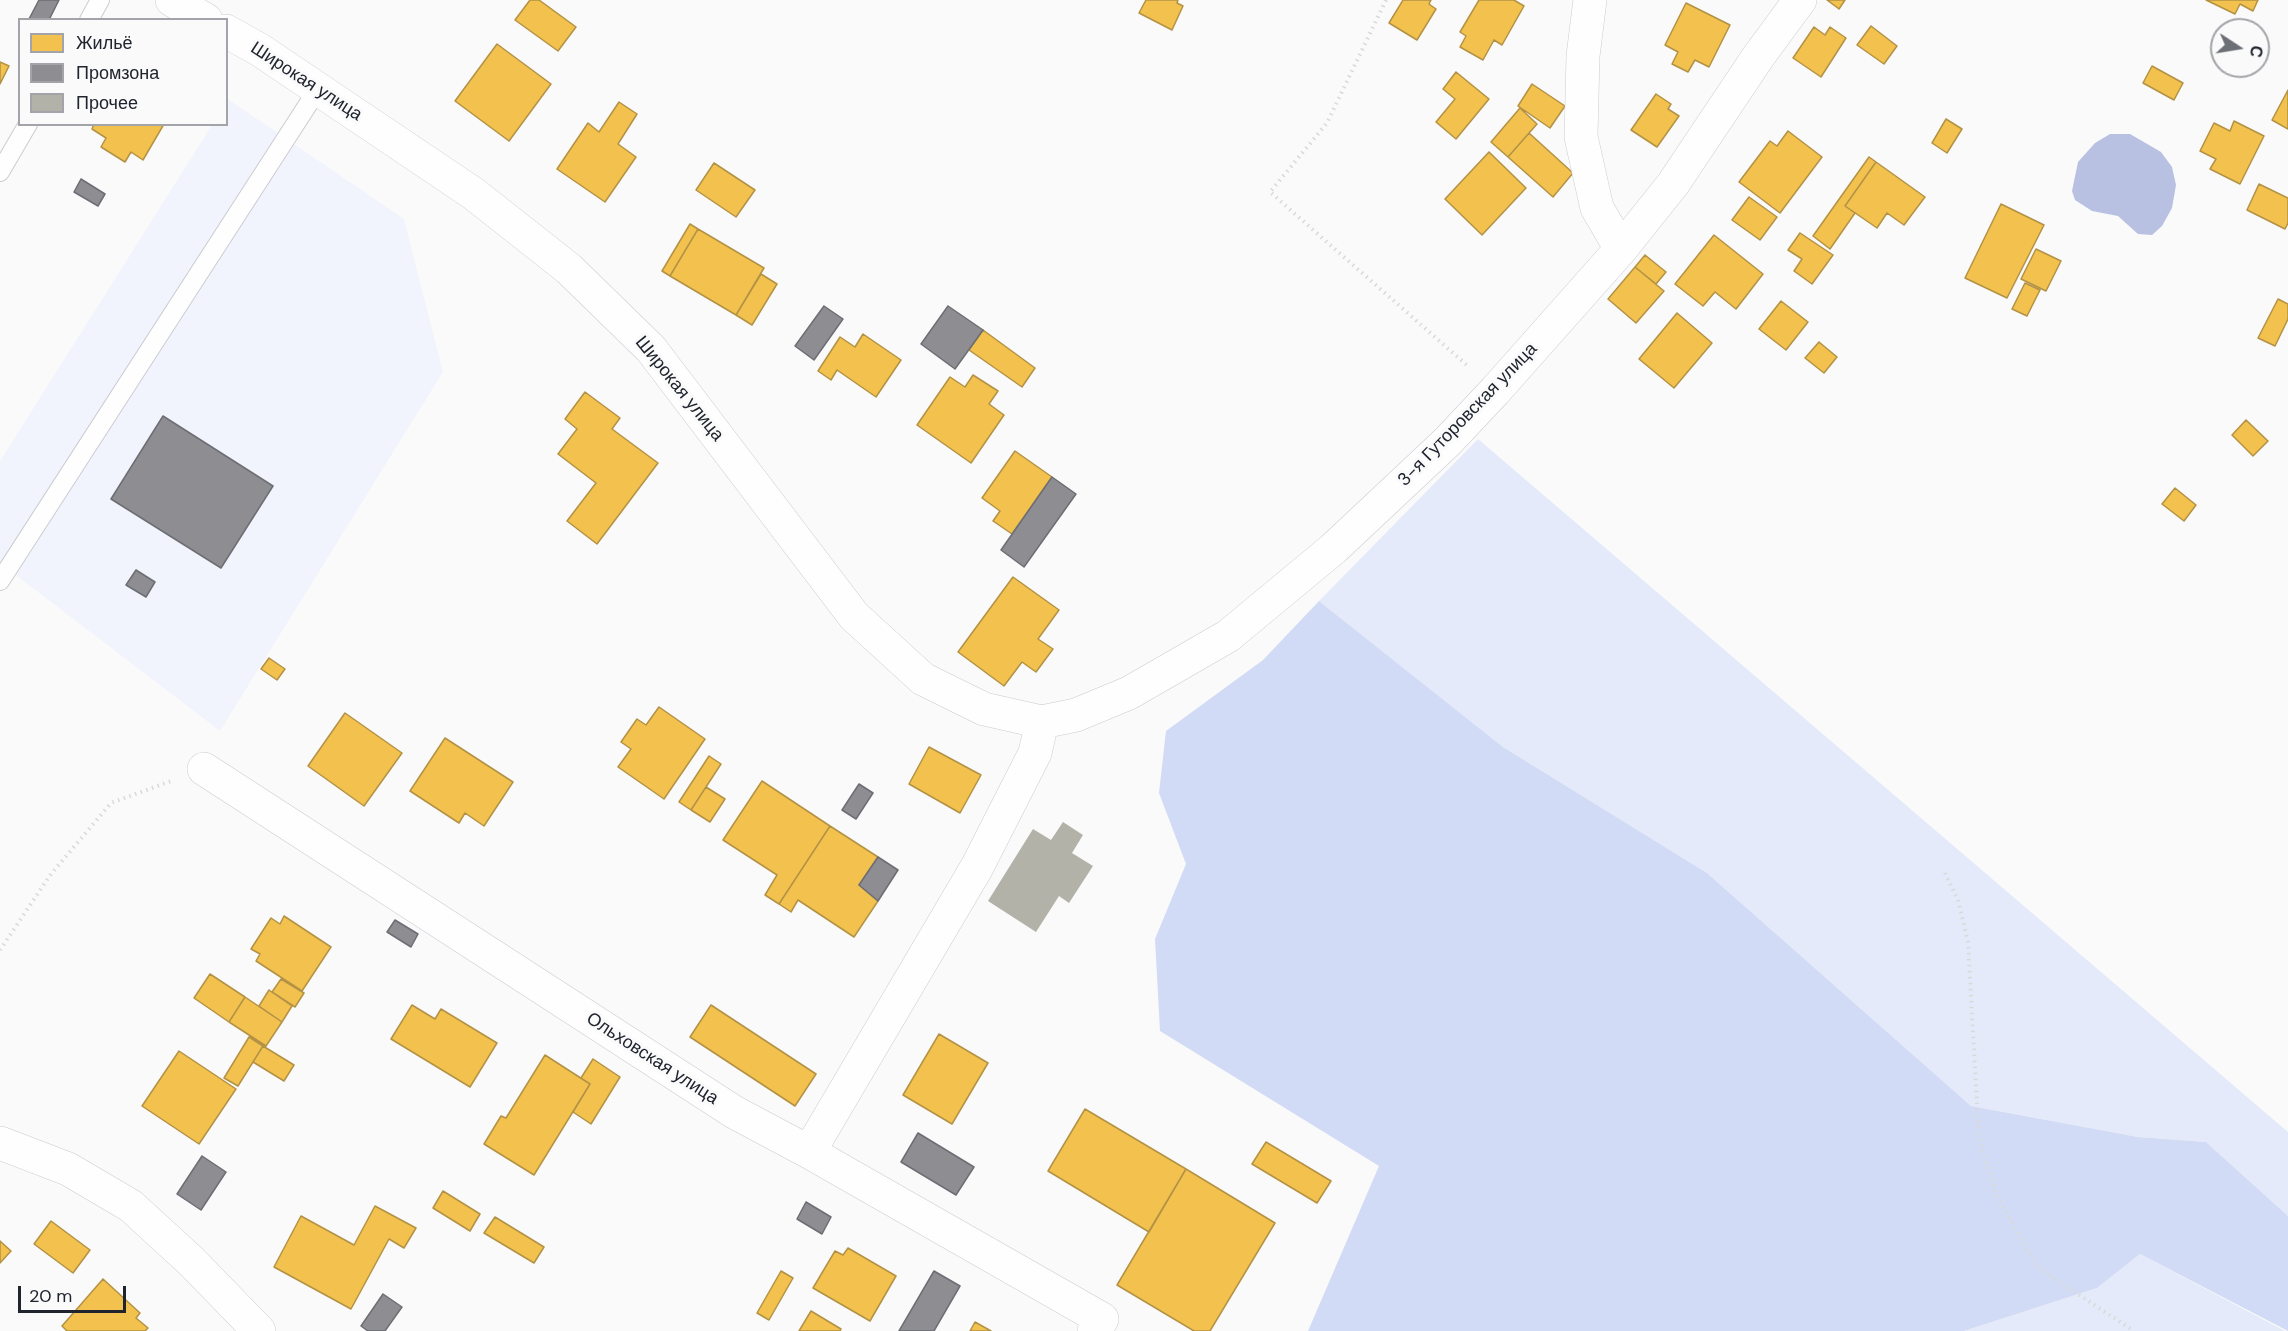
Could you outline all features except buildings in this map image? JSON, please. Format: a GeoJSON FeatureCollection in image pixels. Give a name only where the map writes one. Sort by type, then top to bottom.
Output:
{"type":"FeatureCollection","features":[{"type":"Feature","properties":{"kind":"street"},"geometry":{"type":"LineString","coordinates":[[172,0],[203,18]]}},
{"type":"Feature","properties":{"kind":"street"},"geometry":{"type":"LineString","coordinates":[[1590,0],[1582,56],[1581,137],[1597,208],[1621,249]]}},
{"type":"Feature","properties":{"kind":"street","name":"3-я Гуторовская улица"},"geometry":{"type":"LineString","coordinates":[[1042,722],[1076,715],[1129,693],[1228,636],[1333,549],[1446,442],[1495,391],[1621,249],[1673,184],[1758,57],[1800,0]]}},
{"type":"Feature","properties":{"kind":"street","name":"Широкая улица"},"geometry":{"type":"LineString","coordinates":[[228,32],[318,89],[474,194],[569,269],[643,341],[854,616],[923,679],[984,709],[1042,722]]}},
{"type":"Feature","properties":{"kind":"street"},"geometry":{"type":"LineString","coordinates":[[810,1152],[977,867],[1035,753],[1042,722]]}},
{"type":"Feature","properties":{"kind":"street","name":"Ольховская улица"},"geometry":{"type":"LineString","coordinates":[[204,769],[734,1112],[810,1152],[1102,1318],[1095,1331]]}},
{"type":"Feature","properties":{"kind":"street"},"geometry":{"type":"LineString","coordinates":[[0,1143],[68,1169],[131,1206],[192,1262],[259,1331]]}},
{"type":"Feature","properties":{"kind":"lane"},"geometry":{"type":"LineString","coordinates":[[90,18],[100,0]]}},
{"type":"Feature","properties":{"kind":"lane"},"geometry":{"type":"LineString","coordinates":[[0,581],[318,89]]}},
{"type":"Feature","properties":{"kind":"lane"},"geometry":{"type":"LineString","coordinates":[[0,172],[27,126]]}},
{"type":"Feature","properties":{"kind":"path"},"geometry":{"type":"LineString","coordinates":[[1386,0],[1327,123],[1270,192],[1495,391]]}},
{"type":"Feature","properties":{"kind":"path"},"geometry":{"type":"LineString","coordinates":[[0,950],[51,874],[111,803],[204,769]]}},
{"type":"Feature","properties":{"kind":"path"},"geometry":{"type":"LineString","coordinates":[[1945,873],[1958,900],[1968,942],[1979,1140],[1997,1196],[2038,1268],[2134,1331]]}},
{"type":"Feature","properties":{"kind":"shaded area"},"geometry":{"type":"Polygon","coordinates":[[[228,99],[404,219],[443,372],[220,731],[0,563],[0,461],[211,126],[228,126],[228,99]]]}},
{"type":"Feature","properties":{"kind":"shaded area"},"geometry":{"type":"Polygon","coordinates":[[[2110,134],[2130,134],[2161,152],[2172,167],[2176,185],[2172,208],[2162,226],[2152,235],[2138,234],[2118,216],[2092,211],[2075,200],[2072,191],[2078,162],[2095,143],[2110,134]]]}},
{"type":"Feature","properties":{"kind":"shaded area"},"geometry":{"type":"Polygon","coordinates":[[[1478,439],[2288,1132],[2288,1216],[2206,1142],[2138,1137],[1971,1106],[1707,873],[1503,747],[1319,601],[1478,439]]]}},
{"type":"Feature","properties":{"kind":"shaded area"},"geometry":{"type":"Polygon","coordinates":[[[1319,601],[1503,747],[1707,873],[1971,1106],[2138,1137],[2206,1142],[2288,1216],[2288,1331],[2140,1254],[2097,1288],[1964,1331],[1308,1331],[1379,1166],[1160,1031],[1155,939],[1186,864],[1159,793],[1166,731],[1263,660],[1319,601]]]}},
{"type":"Feature","properties":{"kind":"shaded area"},"geometry":{"type":"Polygon","coordinates":[[[2140,1254],[2285,1331],[1964,1331],[2097,1288],[2140,1254]]]}}]}
